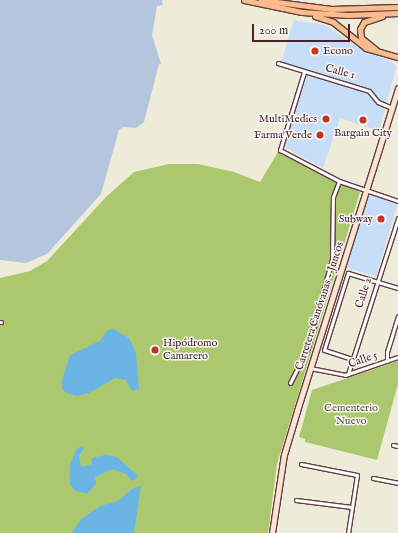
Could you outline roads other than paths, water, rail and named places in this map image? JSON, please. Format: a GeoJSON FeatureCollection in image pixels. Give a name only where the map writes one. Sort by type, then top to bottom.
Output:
{"type":"FeatureCollection","features":[{"type":"Feature","properties":{"kind":"main road"},"geometry":{"type":"LineString","coordinates":[[244,0],[302,12],[333,22],[362,46],[398,57]]}},
{"type":"Feature","properties":{"kind":"main road"},"geometry":{"type":"LineString","coordinates":[[261,0],[331,9],[398,7]]}},
{"type":"Feature","properties":{"kind":"main road"},"geometry":{"type":"LineString","coordinates":[[302,12],[388,14]]}},
{"type":"Feature","properties":{"kind":"main road"},"geometry":{"type":"LineString","coordinates":[[376,50],[362,38],[361,25],[367,20],[398,12]]}},
{"type":"Feature","properties":{"kind":"main road","name":"Carretera Canóvanas - Juncos"},"geometry":{"type":"LineString","coordinates":[[272,533],[284,455],[398,88]]}},
{"type":"Feature","properties":{"kind":"street","name":"Calle 1"},"geometry":{"type":"LineString","coordinates":[[278,63],[369,91],[378,102],[392,108]]}},
{"type":"Feature","properties":{"kind":"street"},"geometry":{"type":"LineString","coordinates":[[304,72],[280,150],[339,181],[398,201]]}},
{"type":"Feature","properties":{"kind":"street"},"geometry":{"type":"LineString","coordinates":[[290,383],[307,350],[331,262],[333,197],[339,181]]}},
{"type":"Feature","properties":{"kind":"street","name":"Calle 2"},"geometry":{"type":"LineString","coordinates":[[348,374],[398,218]]}},
{"type":"Feature","properties":{"kind":"street"},"geometry":{"type":"LineString","coordinates":[[352,359],[324,350],[348,273],[398,288]]}},
{"type":"Feature","properties":{"kind":"street"},"geometry":{"type":"LineString","coordinates":[[387,361],[387,352],[398,318]]}},
{"type":"Feature","properties":{"kind":"street","name":"Calle 5"},"geometry":{"type":"LineString","coordinates":[[310,368],[342,376],[398,357]]}},
{"type":"Feature","properties":{"kind":"street"},"geometry":{"type":"LineString","coordinates":[[393,445],[398,446]]}},
{"type":"Feature","properties":{"kind":"street"},"geometry":{"type":"LineString","coordinates":[[301,464],[357,475],[348,533]]}},
{"type":"Feature","properties":{"kind":"street"},"geometry":{"type":"LineString","coordinates":[[373,478],[398,483]]}},
{"type":"Feature","properties":{"kind":"street"},"geometry":{"type":"LineString","coordinates":[[296,500],[352,507]]}},
{"type":"Feature","properties":{"kind":"water"},"geometry":{"type":"Polygon","coordinates":[[[113,329],[129,338],[136,353],[139,389],[132,391],[126,380],[115,378],[89,393],[77,396],[66,393],[62,388],[62,380],[70,355],[100,341],[108,330],[113,329]]]}},
{"type":"Feature","properties":{"kind":"water"},"geometry":{"type":"Polygon","coordinates":[[[82,446],[84,448],[79,456],[81,467],[92,464],[91,459],[95,457],[106,455],[117,457],[137,475],[136,479],[132,481],[126,474],[112,469],[95,477],[96,483],[87,494],[74,490],[70,484],[70,465],[76,450],[82,446]]]}},
{"type":"Feature","properties":{"kind":"water"},"geometry":{"type":"Polygon","coordinates":[[[141,486],[134,533],[72,533],[81,519],[100,506],[118,501],[132,489],[141,486]]]}},
{"type":"Feature","properties":{"kind":"place","name":"Econo"},"geometry":{"type":"Point","coordinates":[315,51]}},
{"type":"Feature","properties":{"kind":"place","name":"MultiMedics"},"geometry":{"type":"Point","coordinates":[326,119]}},
{"type":"Feature","properties":{"kind":"place","name":"Bargain City"},"geometry":{"type":"Point","coordinates":[363,120]}},
{"type":"Feature","properties":{"kind":"place","name":"Farma Verde"},"geometry":{"type":"Point","coordinates":[320,135]}},
{"type":"Feature","properties":{"kind":"place","name":"Subway"},"geometry":{"type":"Point","coordinates":[381,219]}},
{"type":"Feature","properties":{"kind":"place","name":"Hipódromo Camarero"},"geometry":{"type":"Point","coordinates":[155,350]}},
{"type":"Feature","properties":{"kind":"park label","name":"Cementerio Nuevo"},"geometry":{"type":"Point","coordinates":[351,415]}}]}
